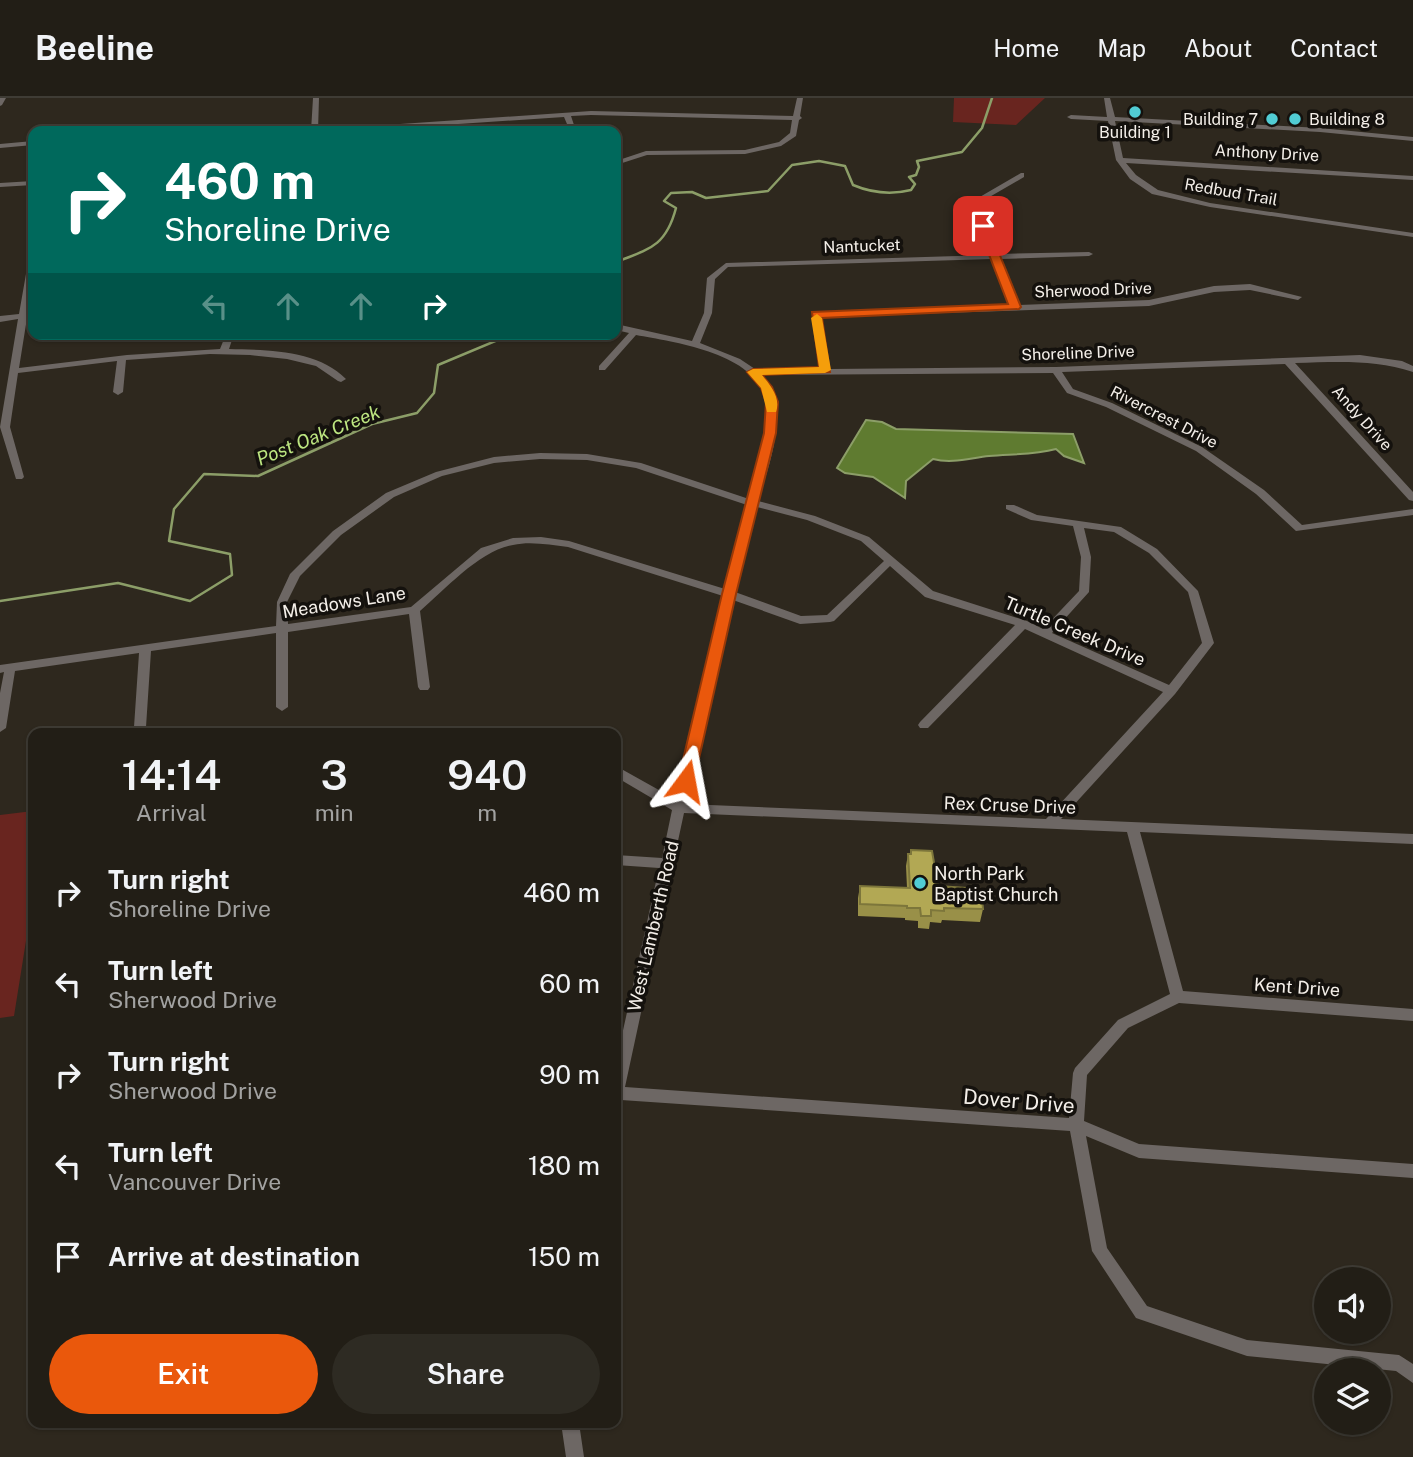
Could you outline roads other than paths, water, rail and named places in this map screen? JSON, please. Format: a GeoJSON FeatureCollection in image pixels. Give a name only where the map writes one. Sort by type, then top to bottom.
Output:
{"type":"FeatureCollection","features":[{"type":"Feature","properties":{"kind":"street"},"geometry":{"type":"LineString","coordinates":[[0,104],[3,98]]}},
{"type":"Feature","properties":{"kind":"street"},"geometry":{"type":"LineString","coordinates":[[315,126],[316,98]]}},
{"type":"Feature","properties":{"kind":"street"},"geometry":{"type":"LineString","coordinates":[[621,161],[646,153],[725,153],[781,144],[793,134],[800,98]]}},
{"type":"Feature","properties":{"kind":"street"},"geometry":{"type":"LineString","coordinates":[[1108,98],[1120,160]]}},
{"type":"Feature","properties":{"kind":"street"},"geometry":{"type":"LineString","coordinates":[[413,126],[566,114],[798,118]]}},
{"type":"Feature","properties":{"kind":"street"},"geometry":{"type":"LineString","coordinates":[[566,114],[571,126]]}},
{"type":"Feature","properties":{"kind":"street"},"geometry":{"type":"LineString","coordinates":[[1071,117],[1320,130],[1413,139]]}},
{"type":"Feature","properties":{"kind":"street"},"geometry":{"type":"LineString","coordinates":[[466,121],[468,126]]}},
{"type":"Feature","properties":{"kind":"street"},"geometry":{"type":"LineString","coordinates":[[0,146],[28,143]]}},
{"type":"Feature","properties":{"kind":"street","name":"Anthony Drive"},"geometry":{"type":"LineString","coordinates":[[1120,160],[1413,178]]}},
{"type":"Feature","properties":{"kind":"street","name":"Redbud Trail"},"geometry":{"type":"LineString","coordinates":[[1120,160],[1133,177],[1155,192],[1210,205],[1413,235]]}},
{"type":"Feature","properties":{"kind":"street"},"geometry":{"type":"LineString","coordinates":[[1015,307],[983,226],[982,198],[1021,175]]}},
{"type":"Feature","properties":{"kind":"street"},"geometry":{"type":"LineString","coordinates":[[0,186],[28,183]]}},
{"type":"Feature","properties":{"kind":"street","name":"Nantucket"},"geometry":{"type":"LineString","coordinates":[[695,345],[708,313],[711,278],[726,265],[1090,254]]}},
{"type":"Feature","properties":{"kind":"street","name":"Sherwood Drive"},"geometry":{"type":"LineString","coordinates":[[825,370],[816,315],[1149,303],[1214,289],[1251,287],[1298,297]]}},
{"type":"Feature","properties":{"kind":"street"},"geometry":{"type":"LineString","coordinates":[[0,319],[28,316],[14,371],[5,428],[19,477]]}},
{"type":"Feature","properties":{"kind":"street","name":"West Lamberth Road"},"geometry":{"type":"LineString","coordinates":[[621,328],[695,345],[733,359],[753,372],[766,387],[772,402],[770,433],[666,863],[621,1071]]}},
{"type":"Feature","properties":{"kind":"street"},"geometry":{"type":"LineString","coordinates":[[602,368],[634,332]]}},
{"type":"Feature","properties":{"kind":"street"},"geometry":{"type":"LineString","coordinates":[[223,353],[228,340]]}},
{"type":"Feature","properties":{"kind":"street"},"geometry":{"type":"LineString","coordinates":[[14,371],[223,353],[278,354],[322,364],[341,379]]}},
{"type":"Feature","properties":{"kind":"street","name":"Shoreline Drive"},"geometry":{"type":"LineString","coordinates":[[753,372],[1056,370],[1360,358],[1402,364],[1413,369]]}},
{"type":"Feature","properties":{"kind":"street"},"geometry":{"type":"LineString","coordinates":[[118,392],[122,360]]}},
{"type":"Feature","properties":{"kind":"street","name":"Andy Drive"},"geometry":{"type":"LineString","coordinates":[[1288,360],[1413,498]]}},
{"type":"Feature","properties":{"kind":"street","name":"Rivercrest Drive"},"geometry":{"type":"LineString","coordinates":[[1056,370],[1070,391],[1109,405],[1199,449],[1260,492],[1300,529],[1413,512]]}},
{"type":"Feature","properties":{"kind":"street","name":"Turtle Creek Drive"},"geometry":{"type":"LineString","coordinates":[[282,707],[282,602],[295,574],[337,533],[390,495],[439,474],[474,465],[540,456],[587,457],[638,465],[752,503],[811,518],[865,539],[929,594],[1023,624],[1171,691]]}},
{"type":"Feature","properties":{"kind":"street"},"geometry":{"type":"LineString","coordinates":[[1010,507],[1035,518],[1078,526],[1116,529],[1153,551],[1192,591],[1208,642],[1171,691],[1049,824]]}},
{"type":"Feature","properties":{"kind":"street"},"geometry":{"type":"LineString","coordinates":[[1044,634],[1084,592],[1086,557],[1078,526]]}},
{"type":"Feature","properties":{"kind":"street","name":"Meadows Lane"},"geometry":{"type":"LineString","coordinates":[[5,669],[414,610],[485,550],[513,541],[541,540],[569,544],[729,594],[800,620],[830,618],[890,561]]}},
{"type":"Feature","properties":{"kind":"street"},"geometry":{"type":"LineString","coordinates":[[414,610],[424,687]]}},
{"type":"Feature","properties":{"kind":"street"},"geometry":{"type":"LineString","coordinates":[[924,725],[1023,624]]}},
{"type":"Feature","properties":{"kind":"street"},"geometry":{"type":"LineString","coordinates":[[140,727],[145,650]]}},
{"type":"Feature","properties":{"kind":"street"},"geometry":{"type":"LineString","coordinates":[[0,728],[5,669]]}},
{"type":"Feature","properties":{"kind":"street","name":"Rex Cruse Drive"},"geometry":{"type":"LineString","coordinates":[[621,774],[680,808],[1413,839]]}},
{"type":"Feature","properties":{"kind":"street"},"geometry":{"type":"LineString","coordinates":[[1132,827],[1178,997],[1123,1024],[1080,1073],[1076,1125],[1100,1251],[1142,1312],[1247,1348],[1406,1363],[1413,1375]]}},
{"type":"Feature","properties":{"kind":"street"},"geometry":{"type":"LineString","coordinates":[[621,860],[666,863]]}},
{"type":"Feature","properties":{"kind":"street","name":"Kent Drive"},"geometry":{"type":"LineString","coordinates":[[1178,997],[1413,1015]]}},
{"type":"Feature","properties":{"kind":"street","name":"Dover Drive"},"geometry":{"type":"LineString","coordinates":[[621,1094],[1076,1125],[1139,1151],[1413,1171]]}},
{"type":"Feature","properties":{"kind":"street"},"geometry":{"type":"LineString","coordinates":[[571,1428],[575,1457]]}},
{"type":"Feature","properties":{"kind":"waterway","name":"Post Oak Creek"},"geometry":{"type":"LineString","coordinates":[[621,260],[647,249],[662,238],[676,208],[664,201],[671,193],[692,192],[706,198],[768,191],[792,165],[819,161],[845,166],[853,185],[860,188],[889,193],[911,190],[915,184],[909,177],[916,175],[919,167],[917,161],[962,152],[982,128],[992,98]]}},
{"type":"Feature","properties":{"kind":"waterway","name":"Post Oak Creek"},"geometry":{"type":"LineString","coordinates":[[0,601],[118,583],[190,601],[232,575],[230,554],[169,541],[174,509],[204,474],[258,476],[372,424],[417,413],[434,393],[438,365],[498,340]]}},
{"type":"Feature","properties":{"kind":"place","name":"Building 1"},"geometry":{"type":"Point","coordinates":[1135,112]}},
{"type":"Feature","properties":{"kind":"place","name":"Building 7"},"geometry":{"type":"Point","coordinates":[1272,119]}},
{"type":"Feature","properties":{"kind":"place","name":"Building 8"},"geometry":{"type":"Point","coordinates":[1295,119]}},
{"type":"Feature","properties":{"kind":"place","name":"North Park Baptist Church"},"geometry":{"type":"Point","coordinates":[920,883]}}]}
